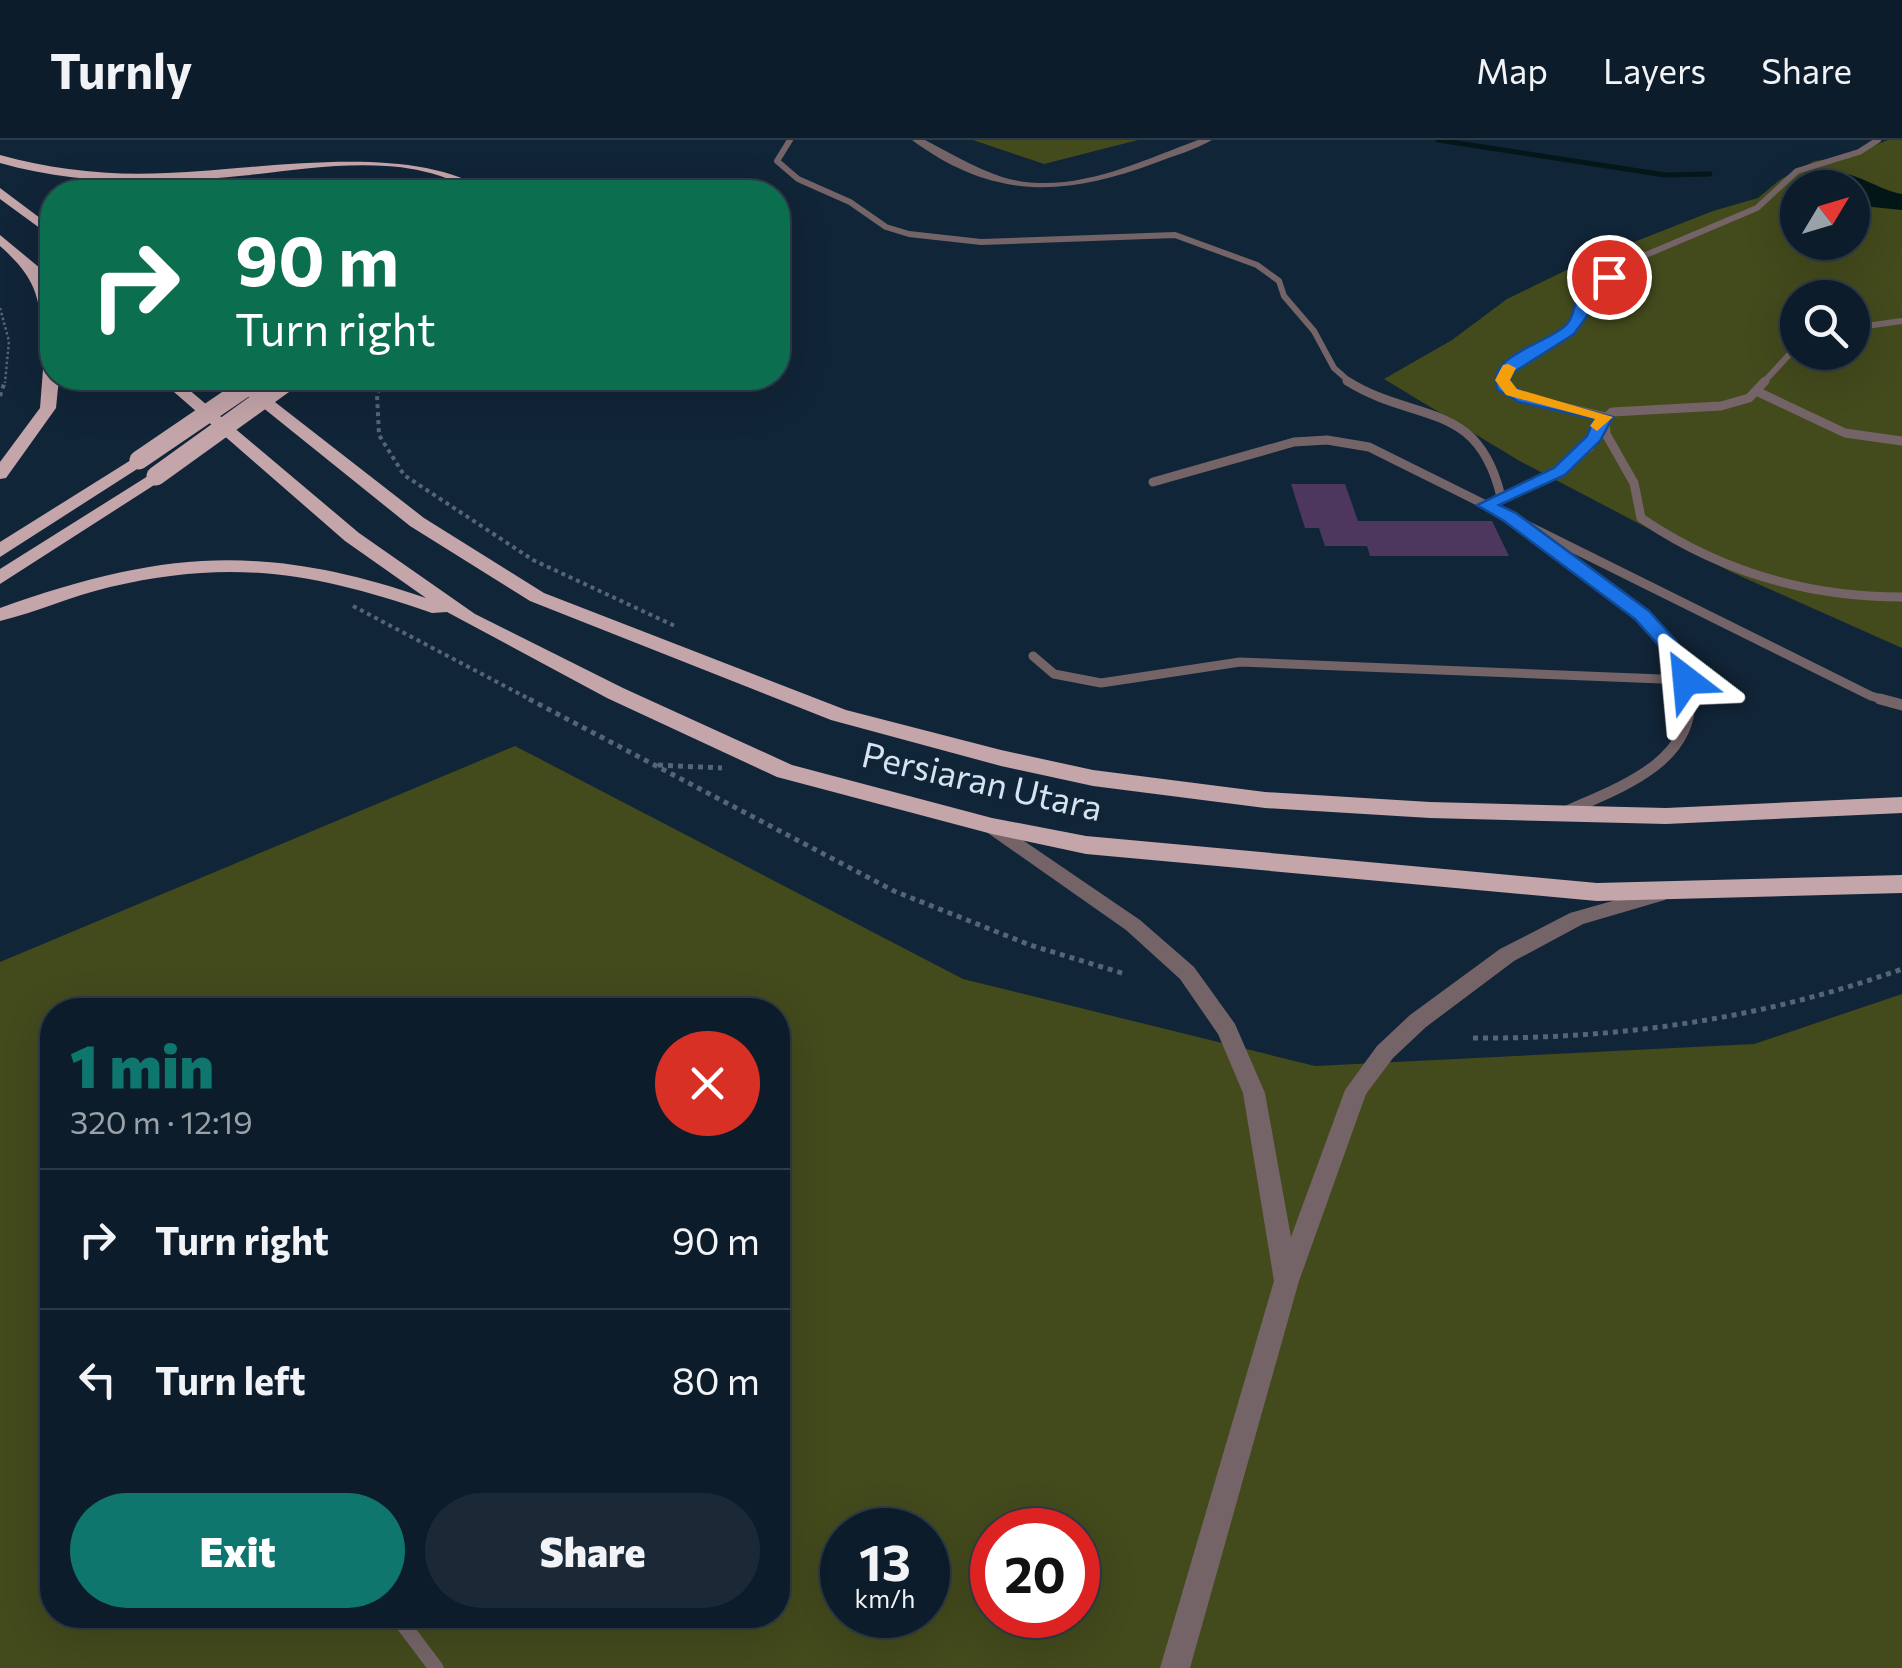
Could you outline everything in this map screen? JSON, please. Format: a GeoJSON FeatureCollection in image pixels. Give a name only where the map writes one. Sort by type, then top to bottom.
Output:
{"type":"FeatureCollection","features":[{"type":"Feature","properties":{"kind":"main road"},"geometry":{"type":"LineString","coordinates":[[0,159],[59,172],[120,177],[217,175],[351,162],[419,166],[460,180]]}},
{"type":"Feature","properties":{"kind":"main road"},"geometry":{"type":"LineString","coordinates":[[268,180],[336,172],[398,174],[419,180]]}},
{"type":"Feature","properties":{"kind":"main road"},"geometry":{"type":"LineString","coordinates":[[0,192],[40,224]]}},
{"type":"Feature","properties":{"kind":"main road"},"geometry":{"type":"LineString","coordinates":[[0,239],[40,274]]}},
{"type":"Feature","properties":{"kind":"main road"},"geometry":{"type":"LineString","coordinates":[[33,268],[40,287]]}},
{"type":"Feature","properties":{"kind":"main road"},"geometry":{"type":"LineString","coordinates":[[0,474],[48,408],[49,390]]}},
{"type":"Feature","properties":{"kind":"main road","name":"Persiaran Utara"},"geometry":{"type":"LineString","coordinates":[[180,390],[352,537],[468,618],[600,686],[785,771],[992,826],[1106,847],[1598,892],[1663,894],[1902,884]]}},
{"type":"Feature","properties":{"kind":"main road"},"geometry":{"type":"LineString","coordinates":[[0,551],[241,390]]}},
{"type":"Feature","properties":{"kind":"main road","name":"Persiaran Utara"},"geometry":{"type":"LineString","coordinates":[[249,390],[417,522],[538,597],[840,715],[1093,778],[1266,800],[1556,816],[1718,814],[1902,805]]}},
{"type":"Feature","properties":{"kind":"main road"},"geometry":{"type":"LineString","coordinates":[[0,578],[156,476],[275,390]]}},
{"type":"Feature","properties":{"kind":"main road"},"geometry":{"type":"LineString","coordinates":[[0,615],[106,580],[164,568],[230,565],[285,567],[345,579],[468,618]]}},
{"type":"Feature","properties":{"kind":"street"},"geometry":{"type":"LineString","coordinates":[[917,140],[1002,180],[1053,186],[1099,178],[1207,140]]}},
{"type":"Feature","properties":{"kind":"street"},"geometry":{"type":"LineString","coordinates":[[992,826],[1133,925],[1188,973],[1227,1030],[1254,1093],[1287,1281]]}},
{"type":"Feature","properties":{"kind":"street"},"geometry":{"type":"LineString","coordinates":[[1175,1668],[1287,1281],[1356,1090],[1385,1052],[1418,1021],[1507,955],[1577,918],[1663,894]]}},
{"type":"Feature","properties":{"kind":"lane"},"geometry":{"type":"LineString","coordinates":[[790,140],[777,161],[782,168],[895,230],[980,242],[1175,235],[1257,264],[1279,281],[1281,292],[1314,331],[1340,376],[1389,401],[1445,422],[1474,440],[1491,460],[1501,497]]}},
{"type":"Feature","properties":{"kind":"lane"},"geometry":{"type":"LineString","coordinates":[[1780,365],[1749,398],[1721,406],[1629,410],[1605,417],[1524,398],[1504,387],[1504,372],[1569,331],[1580,316],[1585,296],[1622,265],[1757,208],[1774,199],[1796,172],[1851,155],[1878,140]]}},
{"type":"Feature","properties":{"kind":"lane"},"geometry":{"type":"LineString","coordinates":[[1870,325],[1902,321]]}},
{"type":"Feature","properties":{"kind":"lane"},"geometry":{"type":"LineString","coordinates":[[1756,391],[1854,438],[1880,443],[1902,441]]}},
{"type":"Feature","properties":{"kind":"lane"},"geometry":{"type":"LineString","coordinates":[[1485,505],[1560,471],[1590,446],[1605,417]]}},
{"type":"Feature","properties":{"kind":"lane"},"geometry":{"type":"LineString","coordinates":[[1605,417],[1606,434],[1634,484],[1635,504],[1641,518],[1655,529],[1708,557],[1796,585],[1846,595],[1902,597]]}},
{"type":"Feature","properties":{"kind":"lane"},"geometry":{"type":"LineString","coordinates":[[1153,482],[1256,449],[1298,440],[1335,439],[1369,447],[1871,696],[1902,706]]}},
{"type":"Feature","properties":{"kind":"lane"},"geometry":{"type":"LineString","coordinates":[[1510,517],[1642,615],[1670,646],[1690,698],[1687,723],[1675,745],[1656,766],[1556,816]]}},
{"type":"Feature","properties":{"kind":"lane"},"geometry":{"type":"LineString","coordinates":[[1033,656],[1054,674],[1079,681],[1122,682],[1240,662],[1686,680]]}},
{"type":"Feature","properties":{"kind":"lane"},"geometry":{"type":"LineString","coordinates":[[406,1628],[436,1668]]}},
{"type":"Feature","properties":{"kind":"path"},"geometry":{"type":"LineString","coordinates":[[0,308],[12,341],[0,396]]}},
{"type":"Feature","properties":{"kind":"path"},"geometry":{"type":"LineString","coordinates":[[378,390],[380,435],[404,475],[460,516],[533,560],[685,630]]}},
{"type":"Feature","properties":{"kind":"path"},"geometry":{"type":"LineString","coordinates":[[344,602],[894,891],[1030,945],[1125,974]]}},
{"type":"Feature","properties":{"kind":"path"},"geometry":{"type":"LineString","coordinates":[[1473,1038],[1561,1037],[1706,1023],[1854,986],[1902,969]]}},
{"type":"Feature","properties":{"kind":"green space"},"geometry":{"type":"Polygon","coordinates":[[[973,140],[1138,140],[1044,164],[973,140]]]}},
{"type":"Feature","properties":{"kind":"green space"},"geometry":{"type":"Polygon","coordinates":[[[1888,140],[1902,140],[1902,648],[1729,571],[1518,460],[1384,379],[1452,340],[1507,299],[1583,262],[1713,211],[1758,198],[1780,180],[1780,260],[1870,260],[1870,170],[1798,170],[1814,161],[1845,157],[1888,140]]]}},
{"type":"Feature","properties":{"kind":"green space"},"geometry":{"type":"Polygon","coordinates":[[[515,746],[963,979],[1315,1066],[1754,1044],[1902,994],[1902,1668],[0,1668],[0,962],[515,746]]]}},
{"type":"Feature","properties":{"kind":"shaded area"},"geometry":{"type":"Polygon","coordinates":[[[1870,182],[1902,194],[1902,210],[1870,207],[1870,182]]]}},
{"type":"Feature","properties":{"kind":"building"},"geometry":{"type":"Polygon","coordinates":[[[1291,484],[1345,484],[1358,521],[1492,521],[1509,556],[1370,556],[1367,546],[1325,546],[1319,528],[1305,528],[1291,484]]]}},
{"type":"Feature","properties":{"kind":"waterway"},"geometry":{"type":"LineString","coordinates":[[1438,140],[1665,175],[1710,174]]}},
{"type":"Feature","properties":{"kind":"slow traffic"},"geometry":{"type":"LineString","coordinates":[[1508,368],[1502,380],[1511,392],[1605,417],[1597,426]]}},
{"type":"Feature","properties":{"kind":"route"},"geometry":{"type":"LineString","coordinates":[[1609,277],[1585,296],[1580,316],[1569,331],[1526,354],[1504,372],[1502,380],[1504,387],[1524,398],[1605,417],[1595,438],[1560,471],[1485,505],[1510,517],[1642,615],[1670,646],[1686,680]]}}]}
